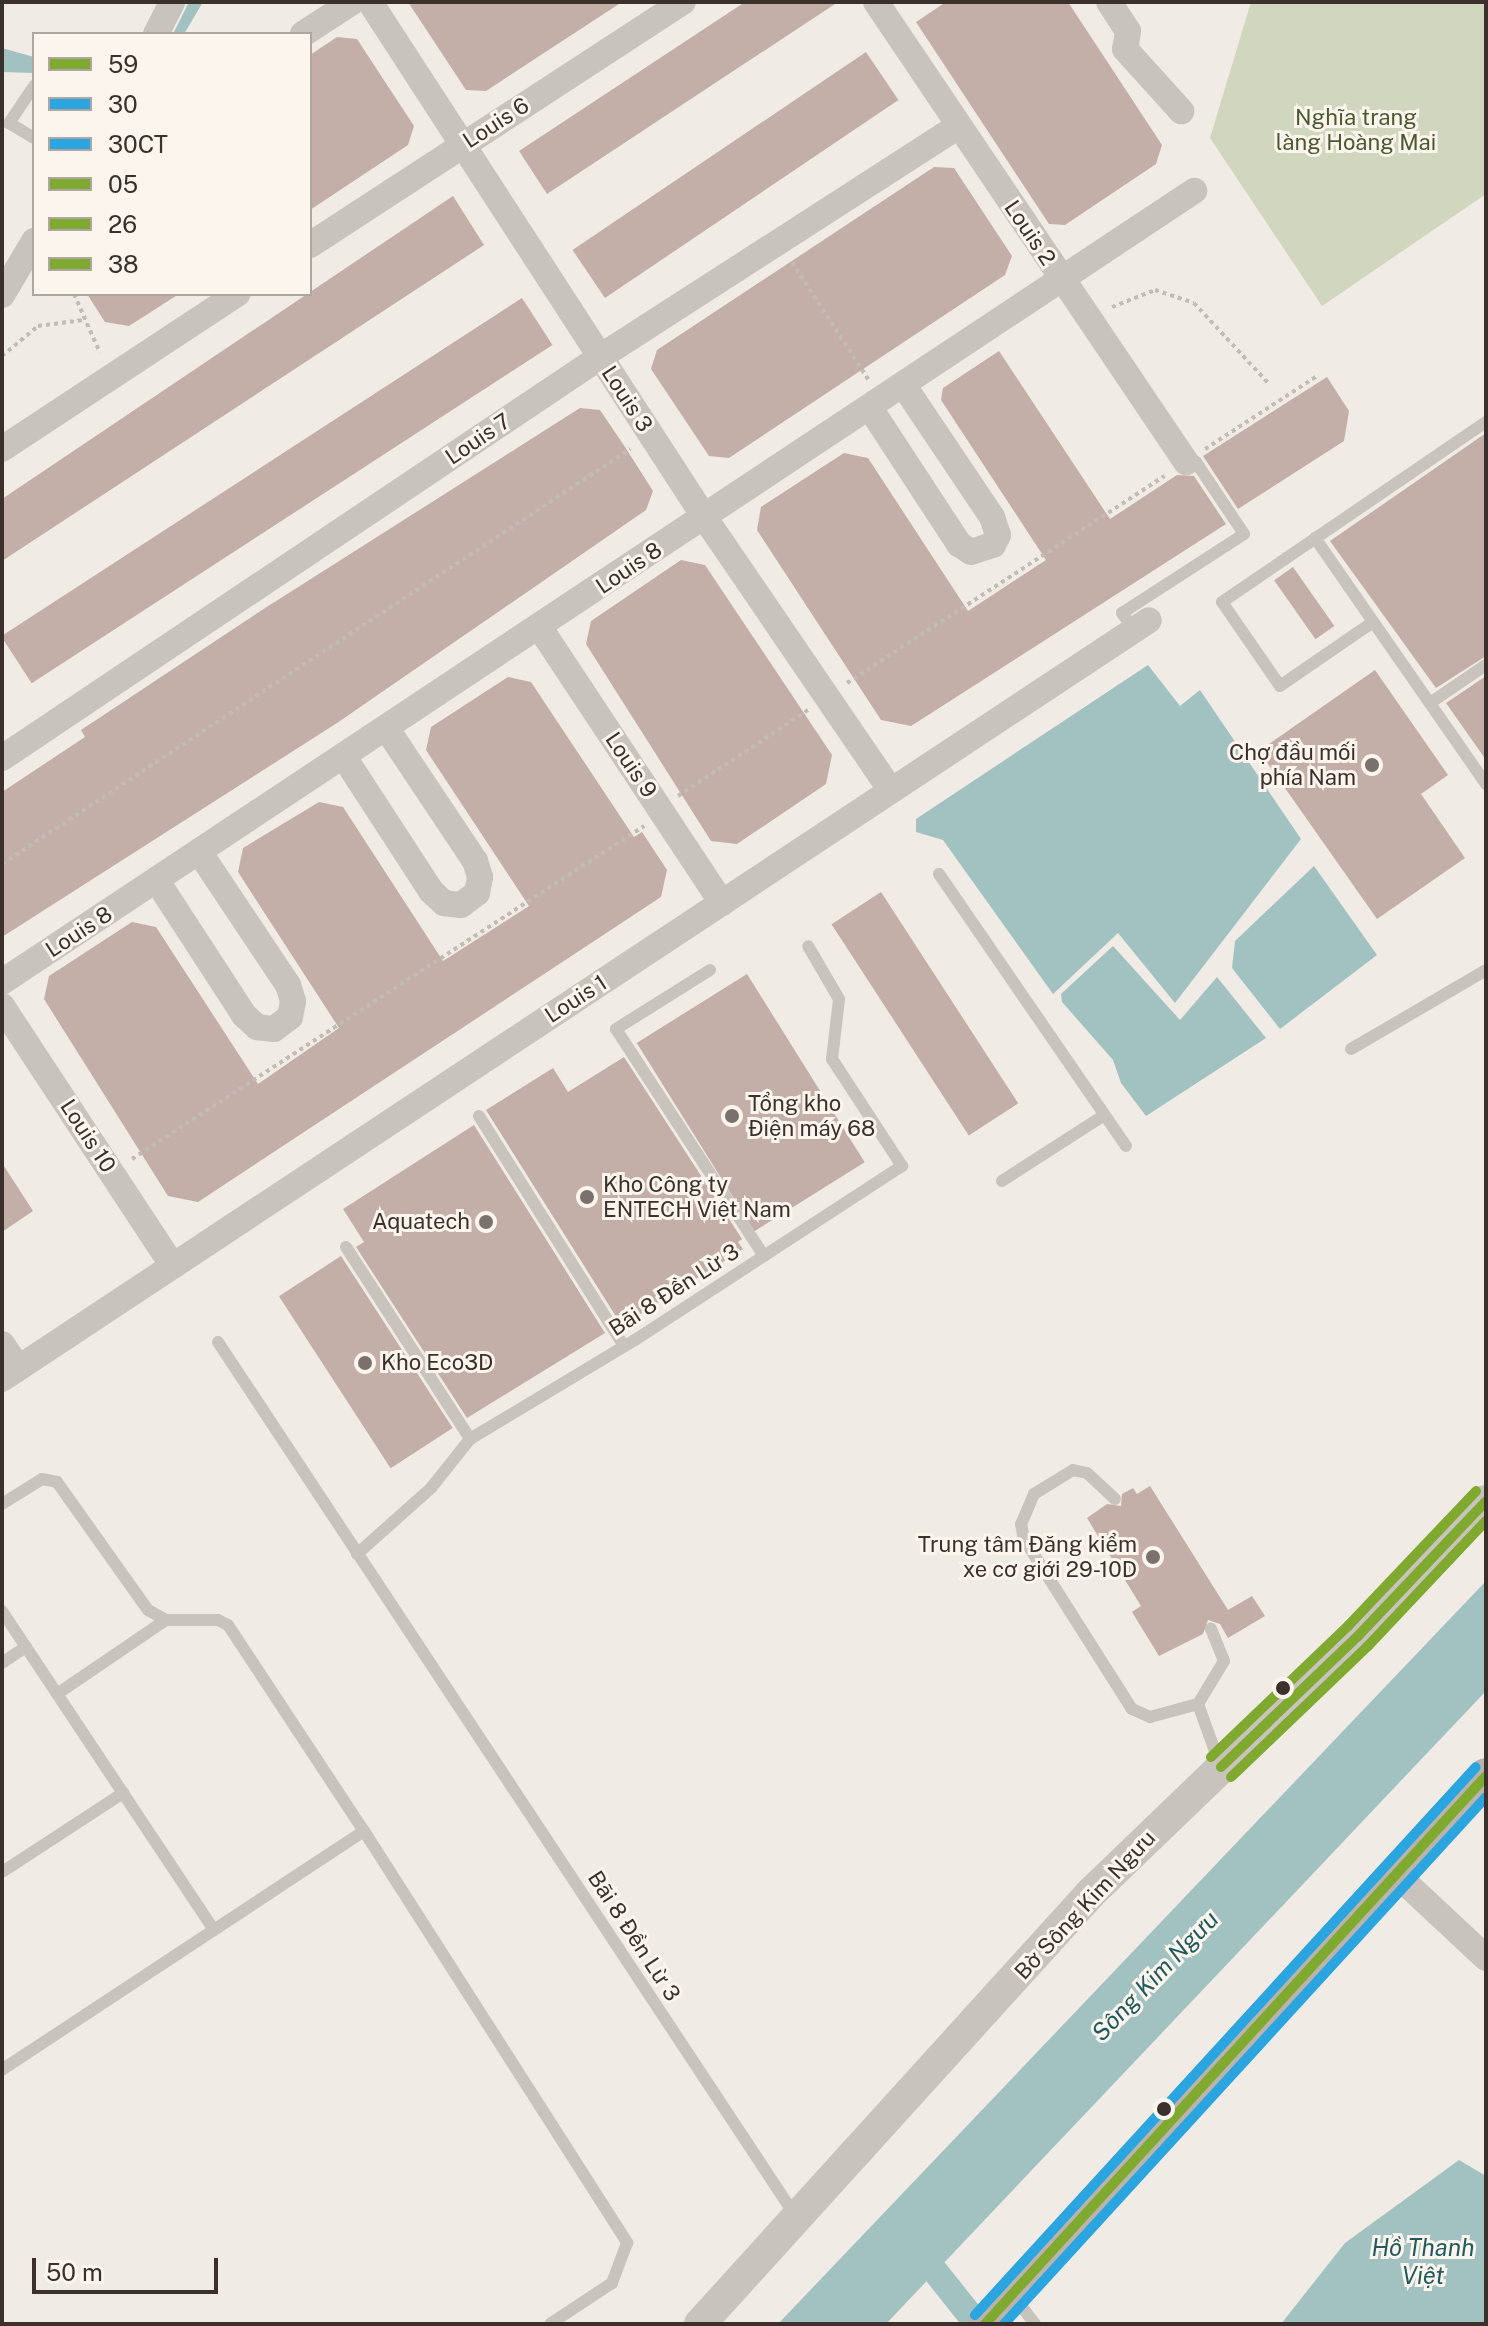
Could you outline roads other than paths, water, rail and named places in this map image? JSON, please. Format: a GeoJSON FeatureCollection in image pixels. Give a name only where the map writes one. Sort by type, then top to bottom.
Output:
{"type":"FeatureCollection","features":[{"type":"Feature","properties":{"kind":"main road"},"geometry":{"type":"LineString","coordinates":[[1000,2308],[1486,1776]]}},
{"type":"Feature","properties":{"kind":"street"},"geometry":{"type":"LineString","coordinates":[[157,32],[172,2]]}},
{"type":"Feature","properties":{"kind":"street"},"geometry":{"type":"LineString","coordinates":[[306,32],[352,2]]}},
{"type":"Feature","properties":{"kind":"street","name":"Louis 3"},"geometry":{"type":"LineString","coordinates":[[370,2],[705,518],[891,791]]}},
{"type":"Feature","properties":{"kind":"street","name":"Louis 6"},"geometry":{"type":"LineString","coordinates":[[312,244],[683,2]]}},
{"type":"Feature","properties":{"kind":"street","name":"Louis 2"},"geometry":{"type":"LineString","coordinates":[[876,2],[1186,462]]}},
{"type":"Feature","properties":{"kind":"street"},"geometry":{"type":"LineString","coordinates":[[1109,2],[1128,31],[1125,49],[1181,111]]}},
{"type":"Feature","properties":{"kind":"street","name":"Louis 7"},"geometry":{"type":"LineString","coordinates":[[2,758],[600,357],[958,126]]}},
{"type":"Feature","properties":{"kind":"street","name":"Louis 8"},"geometry":{"type":"LineString","coordinates":[[2,982],[540,628],[1194,191]]}},
{"type":"Feature","properties":{"kind":"street"},"geometry":{"type":"LineString","coordinates":[[5,281],[32,244]]}},
{"type":"Feature","properties":{"kind":"street"},"geometry":{"type":"LineString","coordinates":[[2,449],[234,296]]}},
{"type":"Feature","properties":{"kind":"street"},"geometry":{"type":"LineString","coordinates":[[870,408],[959,544],[971,552],[993,545],[998,535],[992,517],[904,386]]}},
{"type":"Feature","properties":{"kind":"street","name":"Louis 1"},"geometry":{"type":"LineString","coordinates":[[10,1374],[1142,625]]}},
{"type":"Feature","properties":{"kind":"street","name":"Louis 9"},"geometry":{"type":"LineString","coordinates":[[540,628],[722,903]]}},
{"type":"Feature","properties":{"kind":"street"},"geometry":{"type":"LineString","coordinates":[[344,757],[431,891],[444,903],[461,905],[477,893],[480,877],[475,861],[387,729]]}},
{"type":"Feature","properties":{"kind":"street"},"geometry":{"type":"LineString","coordinates":[[157,881],[244,1015],[257,1027],[274,1029],[290,1017],[293,1001],[288,985],[200,853]]}},
{"type":"Feature","properties":{"kind":"street","name":"Louis 10"},"geometry":{"type":"LineString","coordinates":[[2,1006],[173,1266]]}},
{"type":"Feature","properties":{"kind":"street"},"geometry":{"type":"LineString","coordinates":[[2,1344],[10,1374]]}},
{"type":"Feature","properties":{"kind":"street","name":"Bờ Sông Kim Ngưu"},"geometry":{"type":"LineString","coordinates":[[700,2324],[1091,1893],[1358,1636],[1486,1501]]}},
{"type":"Feature","properties":{"kind":"street"},"geometry":{"type":"LineString","coordinates":[[1396,1874],[1486,1958]]}},
{"type":"Feature","properties":{"kind":"lane"},"geometry":{"type":"LineString","coordinates":[[32,89],[6,128],[32,137]]}},
{"type":"Feature","properties":{"kind":"lane"},"geometry":{"type":"LineString","coordinates":[[1373,622],[1280,686],[1222,602],[1486,422]]}},
{"type":"Feature","properties":{"kind":"lane"},"geometry":{"type":"LineString","coordinates":[[1142,625],[1122,613],[1244,534],[1196,462],[1186,462]]}},
{"type":"Feature","properties":{"kind":"lane"},"geometry":{"type":"LineString","coordinates":[[1315,538],[1486,784]]}},
{"type":"Feature","properties":{"kind":"lane"},"geometry":{"type":"LineString","coordinates":[[1430,703],[1486,665]]}},
{"type":"Feature","properties":{"kind":"lane"},"geometry":{"type":"LineString","coordinates":[[939,874],[1126,1146]]}},
{"type":"Feature","properties":{"kind":"lane","name":"Bãi 8 Đền Lừ 3"},"geometry":{"type":"LineString","coordinates":[[357,1554],[431,1488],[470,1439],[624,1346],[902,1166],[832,1059],[839,999],[808,946]]}},
{"type":"Feature","properties":{"kind":"lane"},"geometry":{"type":"LineString","coordinates":[[710,970],[616,1029],[764,1256]]}},
{"type":"Feature","properties":{"kind":"lane"},"geometry":{"type":"LineString","coordinates":[[1351,1049],[1486,970]]}},
{"type":"Feature","properties":{"kind":"lane"},"geometry":{"type":"LineString","coordinates":[[479,1116],[624,1346]]}},
{"type":"Feature","properties":{"kind":"lane"},"geometry":{"type":"LineString","coordinates":[[1002,1181],[1103,1116]]}},
{"type":"Feature","properties":{"kind":"lane"},"geometry":{"type":"LineString","coordinates":[[346,1247],[470,1439]]}},
{"type":"Feature","properties":{"kind":"lane","name":"Bãi 8 Đền Lừ 3"},"geometry":{"type":"LineString","coordinates":[[218,1342],[798,2219]]}},
{"type":"Feature","properties":{"kind":"lane"},"geometry":{"type":"LineString","coordinates":[[1115,1499],[1087,1473],[1073,1470],[1034,1494],[1021,1524],[1024,1539],[1132,1709],[1150,1717],[1198,1704],[1224,1661],[1211,1629]]}},
{"type":"Feature","properties":{"kind":"lane"},"geometry":{"type":"LineString","coordinates":[[2,1504],[42,1479],[57,1482],[148,1610],[166,1620],[218,1620],[228,1625],[364,1831],[627,2243],[612,2283],[550,2324]]}},
{"type":"Feature","properties":{"kind":"lane"},"geometry":{"type":"LineString","coordinates":[[2,1611],[214,1930]]}},
{"type":"Feature","properties":{"kind":"lane"},"geometry":{"type":"LineString","coordinates":[[57,1694],[166,1620]]}},
{"type":"Feature","properties":{"kind":"lane"},"geometry":{"type":"LineString","coordinates":[[2,1663],[26,1647]]}},
{"type":"Feature","properties":{"kind":"lane"},"geometry":{"type":"LineString","coordinates":[[1198,1704],[1221,1767]]}},
{"type":"Feature","properties":{"kind":"lane"},"geometry":{"type":"LineString","coordinates":[[2,1872],[123,1793]]}},
{"type":"Feature","properties":{"kind":"lane"},"geometry":{"type":"LineString","coordinates":[[2,2070],[364,1831]]}},
{"type":"Feature","properties":{"kind":"lane"},"geometry":{"type":"LineString","coordinates":[[1000,2308],[1035,2324]]}},
{"type":"Feature","properties":{"kind":"water"},"geometry":{"type":"Polygon","coordinates":[[[189,2],[203,2],[185,32],[174,32],[189,2]]]}},
{"type":"Feature","properties":{"kind":"water"},"geometry":{"type":"Polygon","coordinates":[[[2,48],[32,56],[32,73],[2,72],[2,48]]]}},
{"type":"Feature","properties":{"kind":"water"},"geometry":{"type":"Polygon","coordinates":[[[1148,665],[1180,706],[1200,690],[1301,839],[1175,1003],[1118,933],[1053,994],[943,840],[916,832],[916,819],[1148,665]]]}},
{"type":"Feature","properties":{"kind":"water"},"geometry":{"type":"Polygon","coordinates":[[[1314,866],[1377,955],[1280,1029],[1232,968],[1235,941],[1314,866]]]}},
{"type":"Feature","properties":{"kind":"water"},"geometry":{"type":"Polygon","coordinates":[[[1113,946],[1180,1020],[1217,977],[1266,1038],[1146,1116],[1121,1083],[1113,1060],[1062,1002],[1061,994],[1113,946]]]}},
{"type":"Feature","properties":{"kind":"water","name":"Sông Kim Ngưu"},"geometry":{"type":"Polygon","coordinates":[[[1486,1581],[1486,1691],[886,2324],[778,2324],[1486,1581]]]}},
{"type":"Feature","properties":{"kind":"water","name":"Hồ Thanh Việt"},"geometry":{"type":"Polygon","coordinates":[[[1459,2160],[1486,2176],[1486,2324],[1281,2324],[1345,2243],[1459,2160]]]}},
{"type":"Feature","properties":{"kind":"waterway"},"geometry":{"type":"LineString","coordinates":[[915,2246],[977,2324]]}},
{"type":"Feature","properties":{"kind":"place","name":"Chợ đầu mối phía Nam"},"geometry":{"type":"Point","coordinates":[1372,765]}},
{"type":"Feature","properties":{"kind":"place","name":"Tổng kho Điện máy 68"},"geometry":{"type":"Point","coordinates":[732,1116]}},
{"type":"Feature","properties":{"kind":"place","name":"Kho Công ty ENTECH Việt Nam"},"geometry":{"type":"Point","coordinates":[587,1197]}},
{"type":"Feature","properties":{"kind":"place","name":"Aquatech"},"geometry":{"type":"Point","coordinates":[486,1222]}},
{"type":"Feature","properties":{"kind":"place","name":"Kho Eco3D"},"geometry":{"type":"Point","coordinates":[365,1363]}},
{"type":"Feature","properties":{"kind":"place","name":"Trung tâm Đăng kiểm xe cơ giới 29-10D"},"geometry":{"type":"Point","coordinates":[1153,1557]}},
{"type":"Feature","properties":{"kind":"park label","name":"Nghĩa trang làng Hoàng Mai"},"geometry":{"type":"Point","coordinates":[1356,130]}}]}
